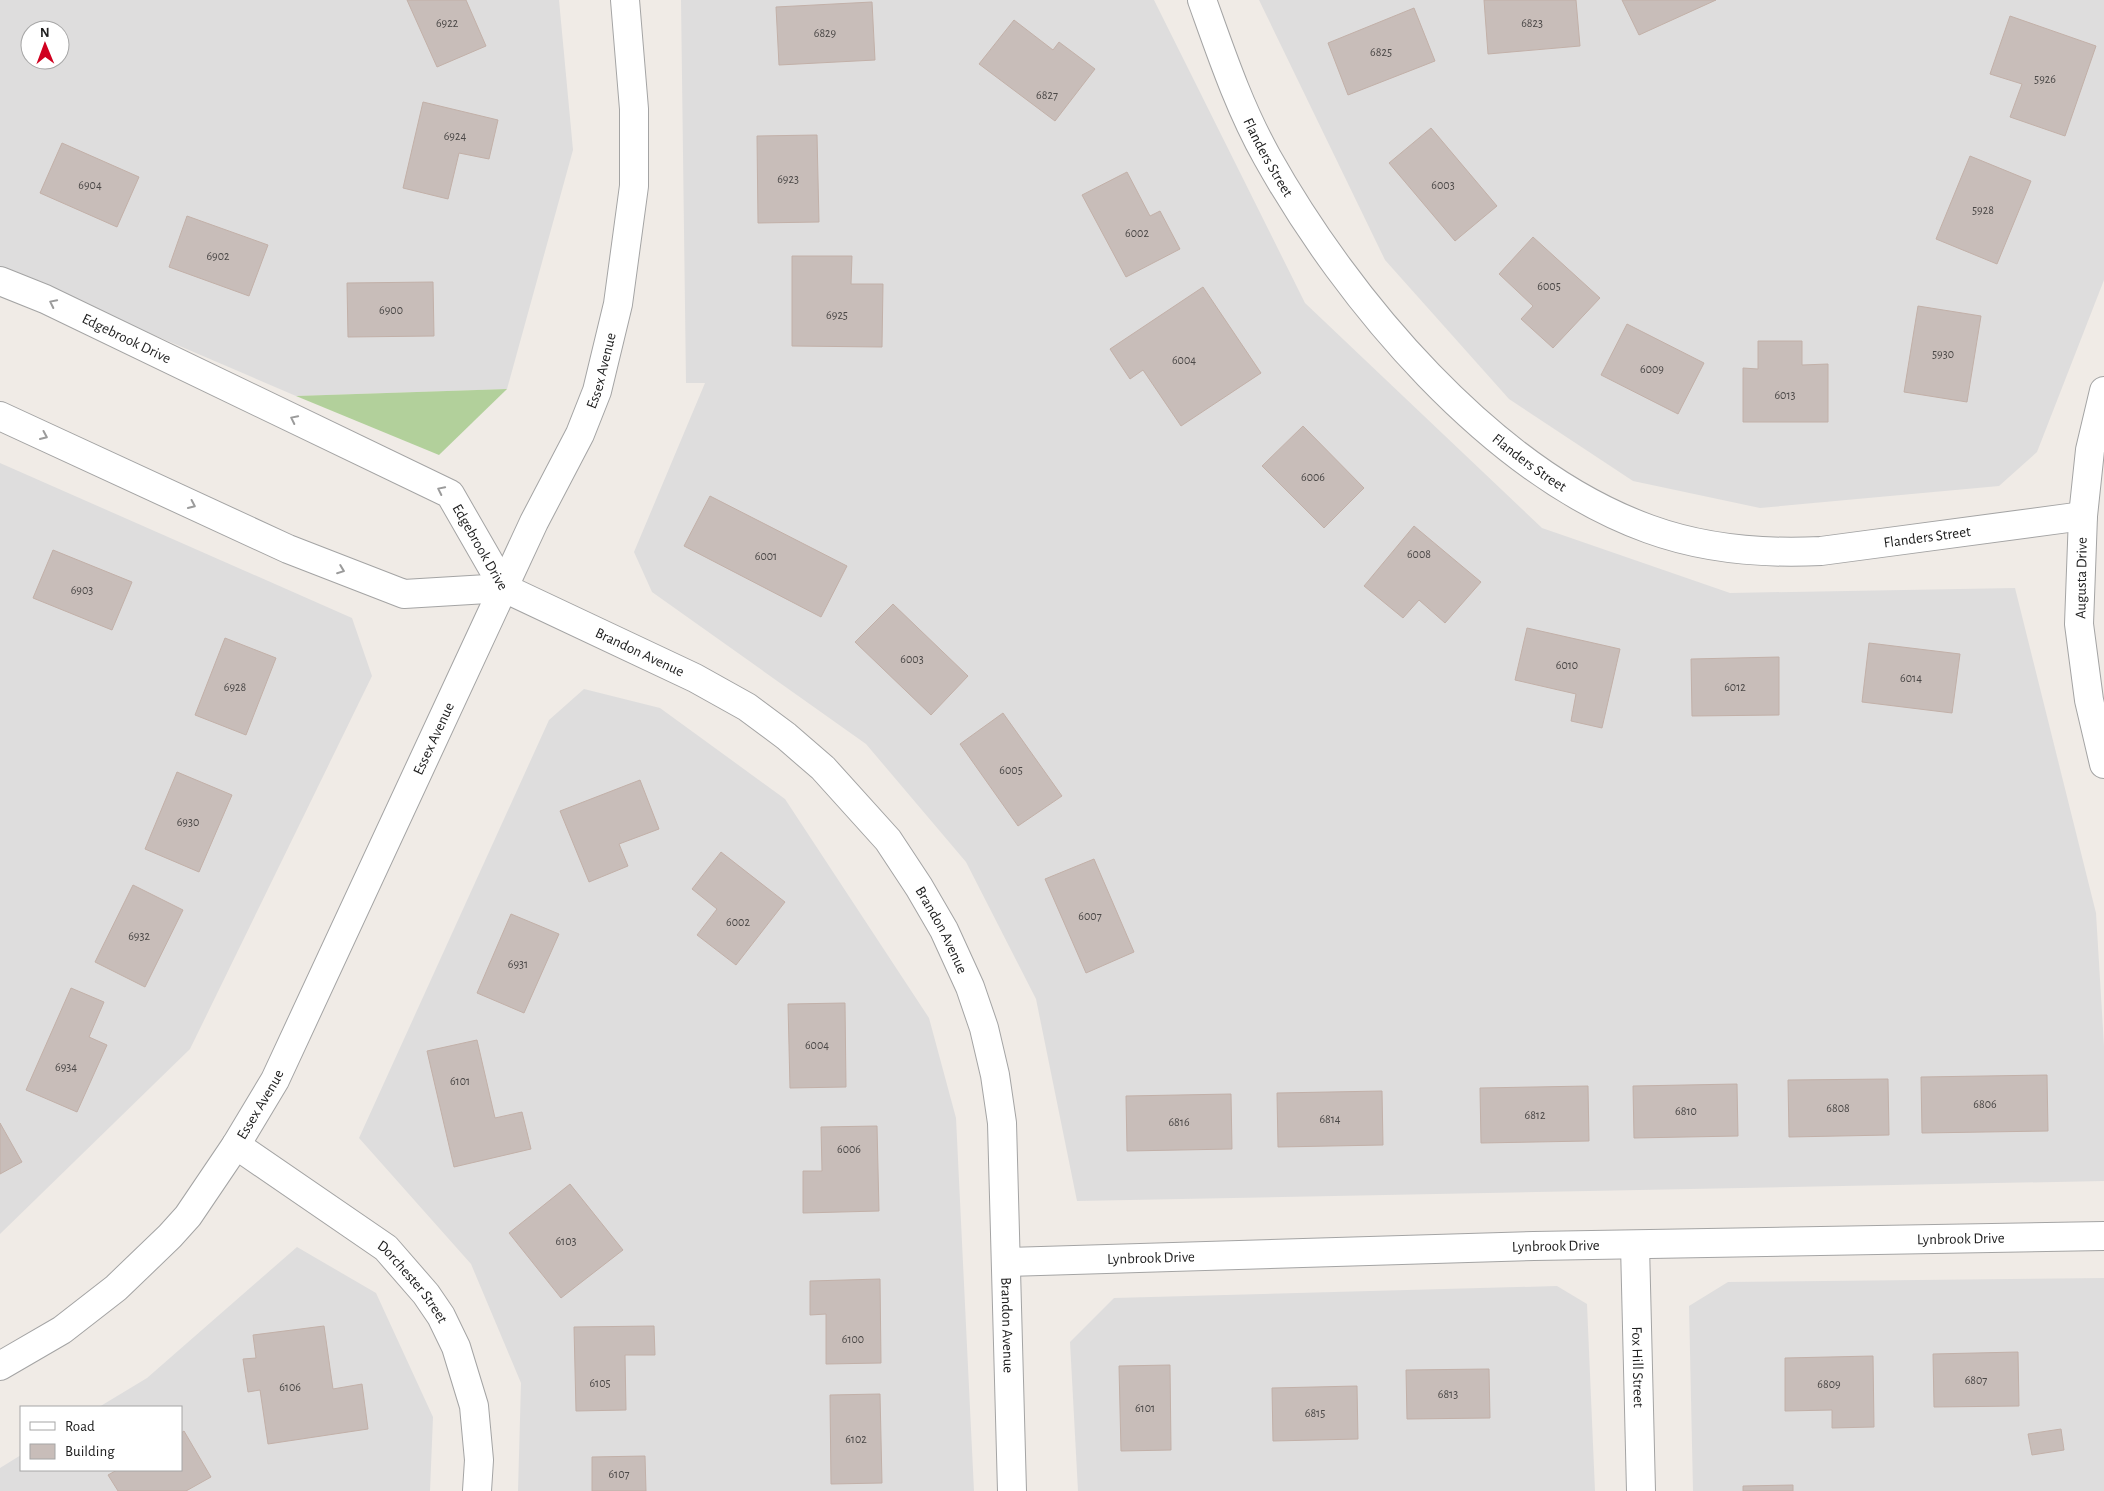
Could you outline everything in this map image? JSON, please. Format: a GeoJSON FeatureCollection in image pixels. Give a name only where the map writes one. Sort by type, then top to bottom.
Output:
{"type":"FeatureCollection","features":[{"type":"Feature","properties":{"kind":"street","name":"Essex Avenue"},"geometry":{"type":"LineString","coordinates":[[0,1366],[62,1330],[116,1288],[188,1216],[236,1145],[275,1080],[534,522],[580,434],[596,391],[618,304],[634,186],[634,109],[625,0]]}},
{"type":"Feature","properties":{"kind":"street","name":"Flanders Street"},"geometry":{"type":"LineString","coordinates":[[1202,0],[1228,73],[1266,155],[1304,220],[1361,299],[1420,367],[1490,434],[1551,480],[1599,508],[1649,530],[1696,543],[1744,551],[1786,553],[1821,551],[2082,516]]}},
{"type":"Feature","properties":{"kind":"street","name":"Edgebrook Drive"},"geometry":{"type":"LineString","coordinates":[[0,280],[54,304],[450,494],[504,588],[404,594],[288,549],[0,416]]}},
{"type":"Feature","properties":{"kind":"street","name":"Augusta Drive"},"geometry":{"type":"LineString","coordinates":[[2104,391],[2090,450],[2082,516],[2079,624],[2089,700],[2104,764]]}},
{"type":"Feature","properties":{"kind":"street","name":"Brandon Avenue"},"geometry":{"type":"LineString","coordinates":[[504,588],[695,678],[747,707],[786,736],[823,768],[888,840],[920,887],[944,930],[970,987],[984,1028],[995,1075],[1002,1123],[1012,1491]]}},
{"type":"Feature","properties":{"kind":"street","name":"Dorchester Street"},"geometry":{"type":"LineString","coordinates":[[236,1145],[386,1248],[426,1294],[441,1316],[456,1347],[474,1406],[479,1460],[477,1491]]}},
{"type":"Feature","properties":{"kind":"street","name":"Lynbrook Drive"},"geometry":{"type":"LineString","coordinates":[[1007,1262],[1534,1246],[2104,1236]]}},
{"type":"Feature","properties":{"kind":"street","name":"Fox Hill Street"},"geometry":{"type":"LineString","coordinates":[[1635,1244],[1641,1491]]}},
{"type":"Feature","properties":{"kind":"shaded area"},"geometry":{"type":"Polygon","coordinates":[[[0,0],[559,0],[573,150],[507,389],[296,396],[0,269],[0,0]]]}},
{"type":"Feature","properties":{"kind":"shaded area"},"geometry":{"type":"Polygon","coordinates":[[[681,0],[1154,0],[1305,303],[1542,528],[1730,593],[2015,588],[2096,913],[2104,1046],[2104,1181],[1077,1201],[1036,999],[966,862],[866,744],[652,592],[634,552],[705,383],[686,383],[681,0]]]}},
{"type":"Feature","properties":{"kind":"shaded area"},"geometry":{"type":"Polygon","coordinates":[[[1259,0],[2104,0],[2104,280],[2037,452],[1999,486],[1760,508],[1633,481],[1509,399],[1385,260],[1259,0]]]}},
{"type":"Feature","properties":{"kind":"shaded area"},"geometry":{"type":"Polygon","coordinates":[[[0,463],[352,618],[372,676],[190,1049],[0,1234],[0,463]]]}},
{"type":"Feature","properties":{"kind":"shaded area"},"geometry":{"type":"Polygon","coordinates":[[[584,689],[660,708],[785,799],[929,1018],[956,1118],[974,1491],[518,1491],[521,1383],[471,1264],[359,1138],[549,720],[584,689]]]}},
{"type":"Feature","properties":{"kind":"shaded area"},"geometry":{"type":"Polygon","coordinates":[[[297,1247],[376,1293],[433,1417],[430,1491],[0,1491],[0,1468],[20,1456],[20,1471],[182,1471],[182,1406],[101,1406],[147,1378],[297,1247]]]}},
{"type":"Feature","properties":{"kind":"shaded area"},"geometry":{"type":"Polygon","coordinates":[[[2104,1278],[2104,1491],[1693,1491],[1689,1306],[1728,1282],[2104,1278]]]}},
{"type":"Feature","properties":{"kind":"shaded area"},"geometry":{"type":"Polygon","coordinates":[[[1557,1286],[1587,1304],[1595,1491],[1078,1491],[1070,1342],[1114,1298],[1557,1286]]]}},
{"type":"Feature","properties":{"kind":"green space"},"geometry":{"type":"Polygon","coordinates":[[[507,389],[439,455],[296,396],[507,389]]]}},
{"type":"Feature","properties":{"kind":"building"},"geometry":{"type":"Polygon","coordinates":[[[407,0],[466,0],[486,46],[437,67],[407,0]]]}},
{"type":"Feature","properties":{"kind":"building"},"geometry":{"type":"Polygon","coordinates":[[[1484,0],[1576,0],[1580,46],[1488,54],[1484,0]]]}},
{"type":"Feature","properties":{"kind":"building"},"geometry":{"type":"Polygon","coordinates":[[[1622,0],[1716,0],[1639,35],[1622,0]]]}},
{"type":"Feature","properties":{"kind":"building"},"geometry":{"type":"Polygon","coordinates":[[[872,2],[875,60],[779,65],[776,7],[872,2]]]}},
{"type":"Feature","properties":{"kind":"building"},"geometry":{"type":"Polygon","coordinates":[[[1414,8],[1435,61],[1348,95],[1328,43],[1414,8]]]}},
{"type":"Feature","properties":{"kind":"building"},"geometry":{"type":"Polygon","coordinates":[[[2010,16],[2096,46],[2065,136],[2010,117],[2022,84],[1990,74],[2010,16]]]}},
{"type":"Feature","properties":{"kind":"building"},"geometry":{"type":"Polygon","coordinates":[[[1014,20],[1053,50],[1059,42],[1095,69],[1055,121],[979,64],[1014,20]]]}},
{"type":"Feature","properties":{"kind":"building"},"geometry":{"type":"Polygon","coordinates":[[[423,102],[498,120],[489,159],[459,153],[448,199],[403,188],[423,102]]]}},
{"type":"Feature","properties":{"kind":"building"},"geometry":{"type":"Polygon","coordinates":[[[1431,128],[1497,206],[1455,241],[1389,163],[1431,128]]]}},
{"type":"Feature","properties":{"kind":"building"},"geometry":{"type":"Polygon","coordinates":[[[817,135],[819,222],[758,223],[757,136],[817,135]]]}},
{"type":"Feature","properties":{"kind":"building"},"geometry":{"type":"Polygon","coordinates":[[[62,143],[139,177],[117,227],[40,193],[62,143]]]}},
{"type":"Feature","properties":{"kind":"building"},"geometry":{"type":"Polygon","coordinates":[[[1970,156],[2031,181],[1997,264],[1936,239],[1970,156]]]}},
{"type":"Feature","properties":{"kind":"building"},"geometry":{"type":"Polygon","coordinates":[[[1127,172],[1150,216],[1160,211],[1180,249],[1126,277],[1082,195],[1127,172]]]}},
{"type":"Feature","properties":{"kind":"building"},"geometry":{"type":"Polygon","coordinates":[[[187,216],[268,245],[249,296],[169,267],[187,216]]]}},
{"type":"Feature","properties":{"kind":"building"},"geometry":{"type":"Polygon","coordinates":[[[1533,237],[1600,298],[1553,348],[1521,319],[1533,306],[1499,274],[1533,237]]]}},
{"type":"Feature","properties":{"kind":"building"},"geometry":{"type":"Polygon","coordinates":[[[792,256],[852,256],[851,284],[883,284],[882,347],[792,346],[792,256]]]}},
{"type":"Feature","properties":{"kind":"building"},"geometry":{"type":"Polygon","coordinates":[[[433,282],[434,336],[348,337],[347,283],[433,282]]]}},
{"type":"Feature","properties":{"kind":"building"},"geometry":{"type":"Polygon","coordinates":[[[1203,287],[1261,373],[1181,426],[1143,370],[1130,379],[1110,349],[1203,287]]]}},
{"type":"Feature","properties":{"kind":"building"},"geometry":{"type":"Polygon","coordinates":[[[1918,306],[1981,316],[1967,402],[1904,392],[1918,306]]]}},
{"type":"Feature","properties":{"kind":"building"},"geometry":{"type":"Polygon","coordinates":[[[1627,324],[1704,363],[1678,414],[1601,375],[1627,324]]]}},
{"type":"Feature","properties":{"kind":"building"},"geometry":{"type":"Polygon","coordinates":[[[1758,341],[1802,341],[1802,365],[1828,364],[1828,422],[1743,422],[1743,368],[1758,369],[1758,341]]]}},
{"type":"Feature","properties":{"kind":"building"},"geometry":{"type":"Polygon","coordinates":[[[1303,426],[1364,488],[1324,528],[1262,466],[1303,426]]]}},
{"type":"Feature","properties":{"kind":"building"},"geometry":{"type":"Polygon","coordinates":[[[710,496],[847,566],[821,617],[684,546],[710,496]]]}},
{"type":"Feature","properties":{"kind":"building"},"geometry":{"type":"Polygon","coordinates":[[[1414,526],[1481,582],[1445,623],[1419,600],[1403,618],[1364,586],[1414,526]]]}},
{"type":"Feature","properties":{"kind":"building"},"geometry":{"type":"Polygon","coordinates":[[[53,550],[132,582],[112,630],[33,598],[53,550]]]}},
{"type":"Feature","properties":{"kind":"building"},"geometry":{"type":"Polygon","coordinates":[[[893,604],[968,676],[931,715],[855,642],[893,604]]]}},
{"type":"Feature","properties":{"kind":"building"},"geometry":{"type":"Polygon","coordinates":[[[1527,628],[1620,649],[1602,728],[1571,721],[1576,694],[1515,680],[1527,628]]]}},
{"type":"Feature","properties":{"kind":"building"},"geometry":{"type":"Polygon","coordinates":[[[225,638],[276,658],[246,735],[195,715],[225,638]]]}},
{"type":"Feature","properties":{"kind":"building"},"geometry":{"type":"Polygon","coordinates":[[[1869,643],[1960,654],[1952,713],[1862,702],[1869,643]]]}},
{"type":"Feature","properties":{"kind":"building"},"geometry":{"type":"Polygon","coordinates":[[[1779,657],[1779,715],[1692,716],[1691,659],[1779,657]]]}},
{"type":"Feature","properties":{"kind":"building"},"geometry":{"type":"Polygon","coordinates":[[[1003,713],[1062,796],[1018,826],[960,744],[1003,713]]]}},
{"type":"Feature","properties":{"kind":"building"},"geometry":{"type":"Polygon","coordinates":[[[177,772],[232,795],[199,872],[145,849],[177,772]]]}},
{"type":"Feature","properties":{"kind":"building"},"geometry":{"type":"Polygon","coordinates":[[[640,780],[659,829],[619,844],[628,866],[589,882],[560,811],[640,780]]]}},
{"type":"Feature","properties":{"kind":"building"},"geometry":{"type":"Polygon","coordinates":[[[721,852],[785,902],[736,965],[697,935],[717,909],[692,889],[721,852]]]}},
{"type":"Feature","properties":{"kind":"building"},"geometry":{"type":"Polygon","coordinates":[[[1094,859],[1134,952],[1086,973],[1045,879],[1094,859]]]}},
{"type":"Feature","properties":{"kind":"building"},"geometry":{"type":"Polygon","coordinates":[[[133,885],[183,910],[145,987],[95,962],[133,885]]]}},
{"type":"Feature","properties":{"kind":"building"},"geometry":{"type":"Polygon","coordinates":[[[511,914],[559,934],[524,1013],[477,993],[511,914]]]}},
{"type":"Feature","properties":{"kind":"building"},"geometry":{"type":"Polygon","coordinates":[[[71,988],[104,1002],[89,1037],[107,1045],[77,1112],[26,1090],[71,988]]]}},
{"type":"Feature","properties":{"kind":"building"},"geometry":{"type":"Polygon","coordinates":[[[845,1003],[846,1087],[790,1088],[788,1004],[845,1003]]]}},
{"type":"Feature","properties":{"kind":"building"},"geometry":{"type":"Polygon","coordinates":[[[477,1040],[495,1118],[522,1112],[531,1149],[454,1167],[427,1051],[477,1040]]]}},
{"type":"Feature","properties":{"kind":"building"},"geometry":{"type":"Polygon","coordinates":[[[2047,1075],[2048,1131],[1922,1133],[1921,1077],[2047,1075]]]}},
{"type":"Feature","properties":{"kind":"building"},"geometry":{"type":"Polygon","coordinates":[[[1888,1079],[1889,1135],[1789,1137],[1788,1080],[1888,1079]]]}},
{"type":"Feature","properties":{"kind":"building"},"geometry":{"type":"Polygon","coordinates":[[[1737,1084],[1738,1136],[1634,1138],[1633,1086],[1737,1084]]]}},
{"type":"Feature","properties":{"kind":"building"},"geometry":{"type":"Polygon","coordinates":[[[1588,1086],[1589,1141],[1481,1143],[1480,1088],[1588,1086]]]}},
{"type":"Feature","properties":{"kind":"building"},"geometry":{"type":"Polygon","coordinates":[[[1382,1091],[1383,1145],[1278,1147],[1277,1093],[1382,1091]]]}},
{"type":"Feature","properties":{"kind":"building"},"geometry":{"type":"Polygon","coordinates":[[[1231,1094],[1232,1149],[1127,1151],[1126,1096],[1231,1094]]]}},
{"type":"Feature","properties":{"kind":"building"},"geometry":{"type":"Polygon","coordinates":[[[0,1123],[22,1162],[0,1174],[0,1123]]]}},
{"type":"Feature","properties":{"kind":"building"},"geometry":{"type":"Polygon","coordinates":[[[877,1126],[879,1211],[803,1213],[803,1171],[822,1171],[821,1127],[877,1126]]]}},
{"type":"Feature","properties":{"kind":"building"},"geometry":{"type":"Polygon","coordinates":[[[570,1184],[623,1250],[561,1298],[509,1233],[570,1184]]]}},
{"type":"Feature","properties":{"kind":"building"},"geometry":{"type":"Polygon","coordinates":[[[880,1279],[881,1363],[826,1364],[826,1314],[810,1315],[810,1281],[880,1279]]]}},
{"type":"Feature","properties":{"kind":"building"},"geometry":{"type":"Polygon","coordinates":[[[324,1326],[333,1389],[362,1384],[368,1429],[268,1444],[260,1390],[248,1392],[243,1359],[256,1358],[253,1335],[324,1326]]]}},
{"type":"Feature","properties":{"kind":"building"},"geometry":{"type":"Polygon","coordinates":[[[654,1326],[655,1355],[625,1355],[626,1410],[576,1411],[574,1327],[654,1326]]]}},
{"type":"Feature","properties":{"kind":"building"},"geometry":{"type":"Polygon","coordinates":[[[2018,1352],[2019,1406],[1934,1407],[1933,1354],[2018,1352]]]}},
{"type":"Feature","properties":{"kind":"building"},"geometry":{"type":"Polygon","coordinates":[[[1873,1356],[1874,1427],[1832,1428],[1832,1410],[1785,1411],[1785,1358],[1873,1356]]]}},
{"type":"Feature","properties":{"kind":"building"},"geometry":{"type":"Polygon","coordinates":[[[1170,1365],[1171,1450],[1121,1451],[1119,1366],[1170,1365]]]}},
{"type":"Feature","properties":{"kind":"building"},"geometry":{"type":"Polygon","coordinates":[[[1489,1369],[1490,1418],[1407,1419],[1406,1370],[1489,1369]]]}},
{"type":"Feature","properties":{"kind":"building"},"geometry":{"type":"Polygon","coordinates":[[[1357,1386],[1358,1439],[1273,1441],[1272,1388],[1357,1386]]]}},
{"type":"Feature","properties":{"kind":"building"},"geometry":{"type":"Polygon","coordinates":[[[880,1394],[882,1483],[831,1484],[830,1395],[880,1394]]]}},
{"type":"Feature","properties":{"kind":"building"},"geometry":{"type":"Polygon","coordinates":[[[2061,1429],[2064,1450],[2032,1455],[2028,1434],[2061,1429]]]}},
{"type":"Feature","properties":{"kind":"building"},"geometry":{"type":"Polygon","coordinates":[[[184,1431],[211,1477],[186,1491],[118,1491],[108,1475],[115,1471],[182,1471],[182,1432],[184,1431]]]}},
{"type":"Feature","properties":{"kind":"building"},"geometry":{"type":"Polygon","coordinates":[[[645,1456],[646,1491],[592,1491],[592,1457],[645,1456]]]}},
{"type":"Feature","properties":{"kind":"building"},"geometry":{"type":"Polygon","coordinates":[[[1793,1485],[1793,1491],[1743,1491],[1743,1486],[1793,1485]]]}}]}
